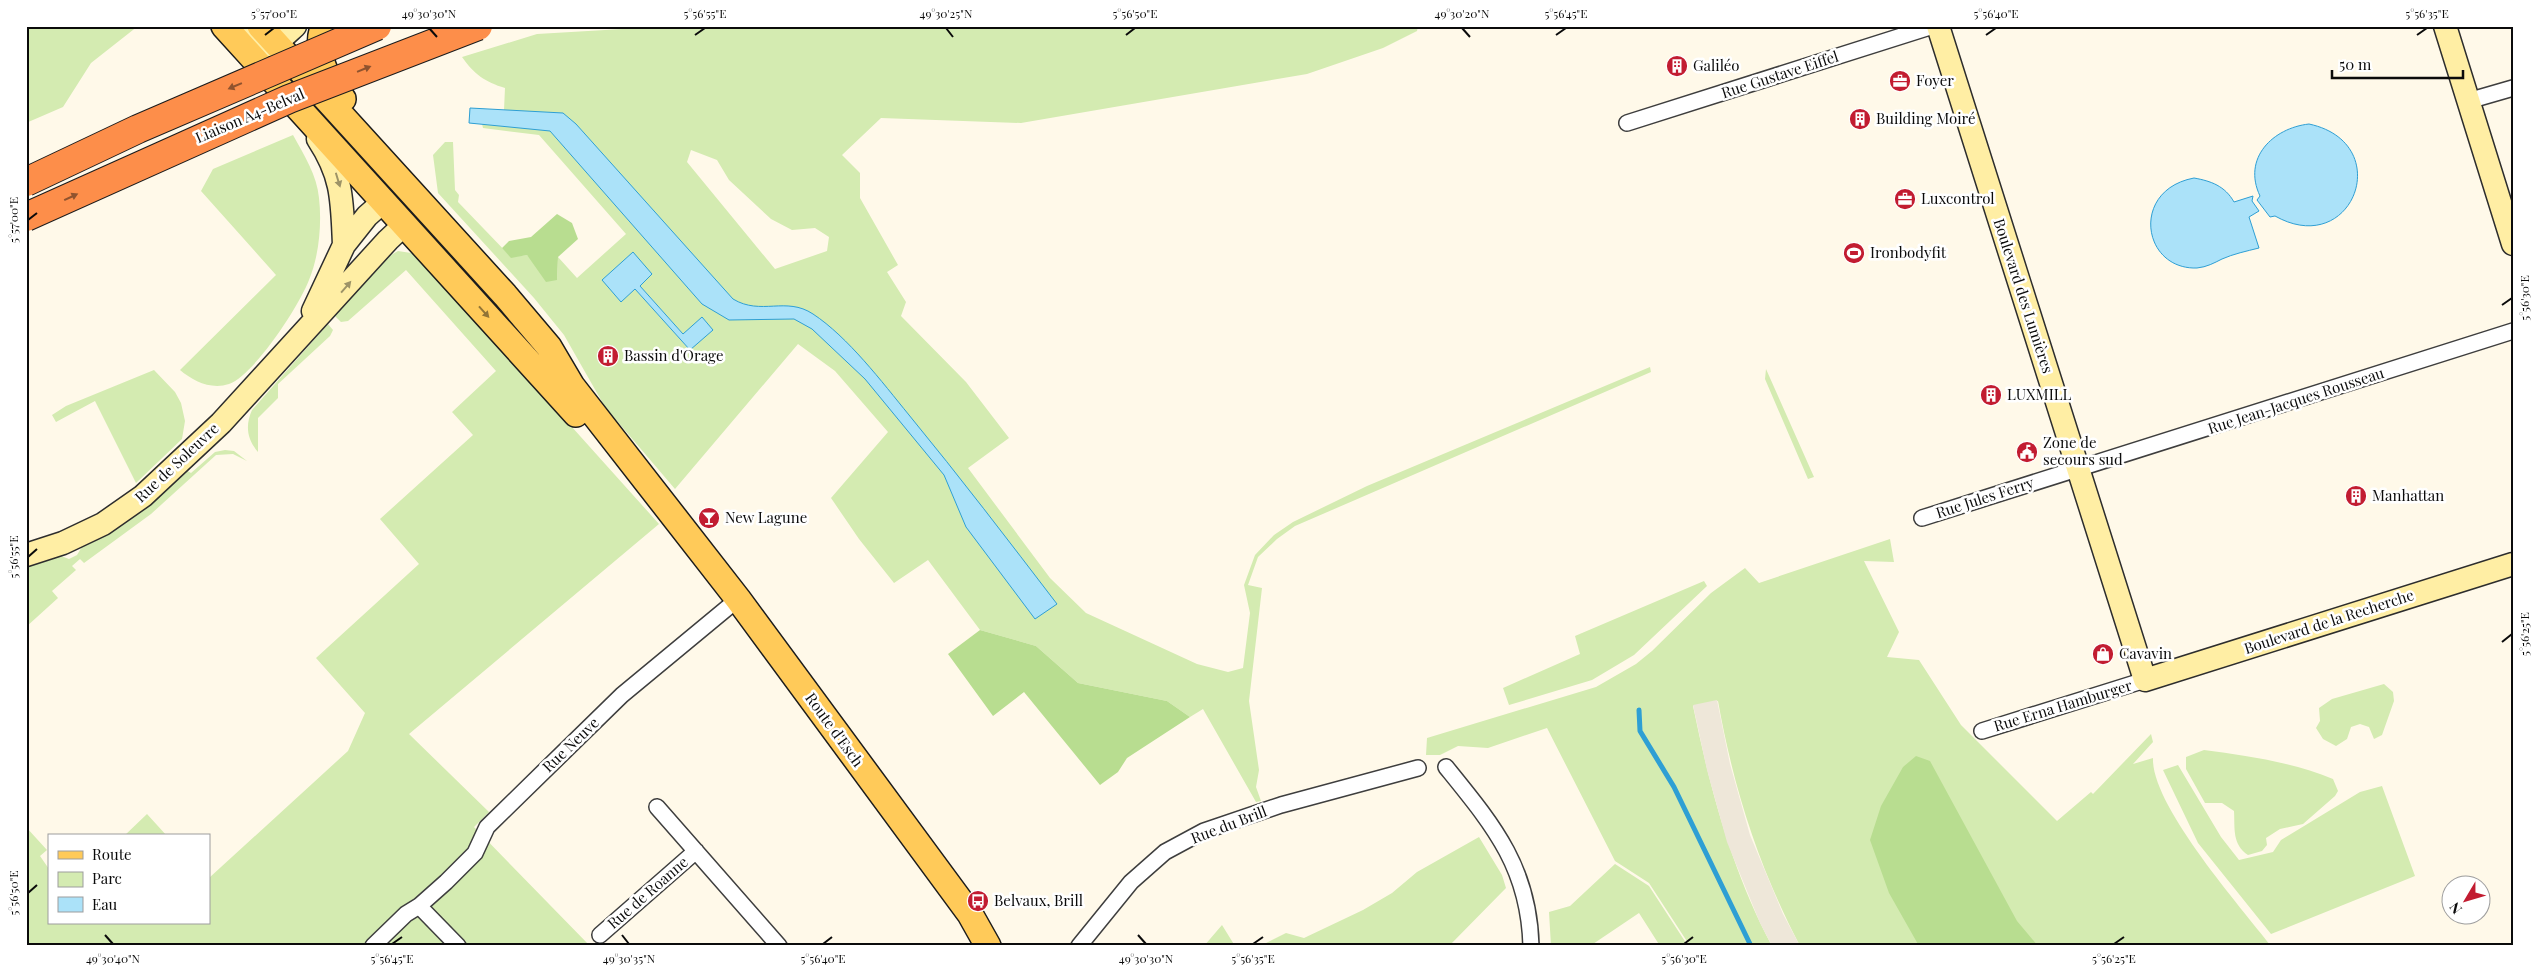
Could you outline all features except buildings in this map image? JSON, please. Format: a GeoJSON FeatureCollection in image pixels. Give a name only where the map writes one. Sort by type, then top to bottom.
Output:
{"type":"FeatureCollection","features":[{"type":"Feature","properties":{"kind":"highway"},"geometry":{"type":"LineString","coordinates":[[26,182],[147,124],[377,26]]}},
{"type":"Feature","properties":{"kind":"highway","name":"Liaison A4-Belval"},"geometry":{"type":"LineString","coordinates":[[26,217],[288,98],[478,26]]}},
{"type":"Feature","properties":{"kind":"main road"},"geometry":{"type":"LineString","coordinates":[[247,32],[295,26]]}},
{"type":"Feature","properties":{"kind":"main road"},"geometry":{"type":"LineString","coordinates":[[323,26],[319,41],[323,69],[333,87],[419,211],[586,424],[669,510]]}},
{"type":"Feature","properties":{"kind":"main road","name":"Boulevard des Lumières"},"geometry":{"type":"LineString","coordinates":[[1938,26],[2145,680]]}},
{"type":"Feature","properties":{"kind":"main road"},"geometry":{"type":"LineString","coordinates":[[2445,26],[2513,244]]}},
{"type":"Feature","properties":{"kind":"main road"},"geometry":{"type":"LineString","coordinates":[[247,32],[332,160],[342,194],[344,245]]}},
{"type":"Feature","properties":{"kind":"main road"},"geometry":{"type":"LineString","coordinates":[[247,32],[419,211],[559,339],[582,378],[602,423]]}},
{"type":"Feature","properties":{"kind":"main road"},"geometry":{"type":"LineString","coordinates":[[298,107],[384,201],[419,211],[475,282],[505,295],[549,347],[572,386],[669,510]]}},
{"type":"Feature","properties":{"kind":"main road"},"geometry":{"type":"LineString","coordinates":[[300,334],[325,289],[344,245],[367,216],[384,201]]}},
{"type":"Feature","properties":{"kind":"main road"},"geometry":{"type":"LineString","coordinates":[[300,334],[419,211]]}},
{"type":"Feature","properties":{"kind":"main road","name":"Rue de Soleuvre"},"geometry":{"type":"LineString","coordinates":[[26,555],[63,543],[103,524],[144,496],[221,423],[300,334]]}},
{"type":"Feature","properties":{"kind":"main road","name":"Route d'Esch"},"geometry":{"type":"LineString","coordinates":[[669,510],[738,599],[970,914],[988,946]]}},
{"type":"Feature","properties":{"kind":"main road","name":"Boulevard de la Recherche"},"geometry":{"type":"LineString","coordinates":[[2145,680],[2513,564]]}},
{"type":"Feature","properties":{"kind":"street","name":"Rue Gustave Eiffel"},"geometry":{"type":"LineString","coordinates":[[1627,123],[1933,26]]}},
{"type":"Feature","properties":{"kind":"street"},"geometry":{"type":"LineString","coordinates":[[2468,102],[2513,88]]}},
{"type":"Feature","properties":{"kind":"street","name":"Rue Jean-Jacques Rousseau"},"geometry":{"type":"LineString","coordinates":[[2078,468],[2186,436],[2513,331]]}},
{"type":"Feature","properties":{"kind":"street","name":"Rue Jules Ferry"},"geometry":{"type":"LineString","coordinates":[[1922,518],[2078,468]]}},
{"type":"Feature","properties":{"kind":"street","name":"Rue Neuve"},"geometry":{"type":"LineString","coordinates":[[372,946],[406,914],[419,906],[474,853],[487,827],[622,695],[738,599]]}},
{"type":"Feature","properties":{"kind":"street","name":"Rue Erna Hamburger"},"geometry":{"type":"LineString","coordinates":[[1982,731],[2145,680]]}},
{"type":"Feature","properties":{"kind":"street"},"geometry":{"type":"LineString","coordinates":[[1446,767],[1493,825],[1518,869],[1531,918],[1531,946]]}},
{"type":"Feature","properties":{"kind":"street","name":"Rue du Brill"},"geometry":{"type":"LineString","coordinates":[[1079,946],[1131,882],[1165,852],[1204,832],[1281,805],[1418,768]]}},
{"type":"Feature","properties":{"kind":"street","name":"Rue de Roanne"},"geometry":{"type":"LineString","coordinates":[[657,807],[779,946]]}},
{"type":"Feature","properties":{"kind":"street","name":"Rue de Roanne"},"geometry":{"type":"LineString","coordinates":[[600,935],[696,851]]}},
{"type":"Feature","properties":{"kind":"street"},"geometry":{"type":"LineString","coordinates":[[419,906],[458,946]]}},
{"type":"Feature","properties":{"kind":"green space"},"geometry":{"type":"Polygon","coordinates":[[[26,26],[138,26],[91,63],[63,107],[26,123],[26,26]]]}},
{"type":"Feature","properties":{"kind":"green space"},"geometry":{"type":"Polygon","coordinates":[[[673,26],[1418,26],[1417,31],[1383,48],[1307,74],[1021,123],[881,118],[842,155],[860,173],[860,198],[898,265],[887,272],[906,302],[901,316],[966,382],[1009,438],[968,468],[1050,578],[1086,613],[1197,664],[1228,672],[1243,668],[1250,613],[1244,585],[1255,555],[1274,535],[1293,522],[1367,486],[1650,367],[1651,372],[1295,526],[1277,539],[1258,557],[1248,585],[1262,588],[1249,701],[1259,770],[1256,787],[1261,801],[1256,802],[1203,709],[1190,717],[1167,701],[1078,683],[1036,646],[980,630],[928,560],[894,583],[859,539],[831,498],[888,432],[835,371],[798,344],[675,489],[605,407],[564,335],[534,298],[438,193],[433,155],[445,142],[453,142],[455,190],[459,195],[458,202],[511,257],[527,255],[557,280],[558,257],[577,278],[626,234],[539,135],[483,128],[482,124],[469,123],[470,108],[504,110],[505,88],[480,77],[462,57],[537,34],[673,26]],[[691,150],[687,162],[775,269],[827,251],[829,237],[815,228],[792,230],[771,219],[729,180],[717,160],[691,150]],[[639,285],[635,289],[690,350],[683,334],[639,285]]]}},
{"type":"Feature","properties":{"kind":"green space"},"geometry":{"type":"Polygon","coordinates":[[[280,62],[368,158],[387,185],[384,188],[296,92],[277,65],[280,62]]]}},
{"type":"Feature","properties":{"kind":"green space"},"geometry":{"type":"Polygon","coordinates":[[[293,135],[313,173],[319,198],[319,240],[309,280],[286,322],[251,367],[229,384],[216,386],[203,383],[191,378],[180,370],[276,275],[201,191],[213,169],[293,135]]]}},
{"type":"Feature","properties":{"kind":"green space"},"geometry":{"type":"Polygon","coordinates":[[[557,214],[572,223],[578,239],[558,257],[557,280],[546,282],[527,255],[511,258],[502,248],[509,241],[531,237],[557,214]]]}},
{"type":"Feature","properties":{"kind":"green space"},"geometry":{"type":"Polygon","coordinates":[[[398,251],[411,253],[423,261],[659,524],[409,734],[489,812],[474,827],[590,946],[26,946],[26,827],[47,850],[40,856],[48,868],[48,924],[210,924],[210,877],[348,751],[365,713],[316,658],[419,564],[380,519],[473,435],[452,412],[496,371],[406,270],[348,321],[341,322],[335,316],[384,259],[398,251]]]}},
{"type":"Feature","properties":{"kind":"green space"},"geometry":{"type":"Polygon","coordinates":[[[328,324],[333,330],[330,336],[278,384],[278,398],[258,418],[258,452],[251,442],[248,432],[248,421],[252,410],[328,324]]]}},
{"type":"Feature","properties":{"kind":"green space"},"geometry":{"type":"Polygon","coordinates":[[[1766,369],[1814,477],[1808,479],[1765,379],[1766,369]]]}},
{"type":"Feature","properties":{"kind":"green space"},"geometry":{"type":"Polygon","coordinates":[[[154,370],[175,392],[181,403],[185,421],[182,439],[136,483],[95,401],[56,422],[52,415],[66,406],[154,370]]]}},
{"type":"Feature","properties":{"kind":"green space"},"geometry":{"type":"Polygon","coordinates":[[[234,451],[247,461],[233,454],[216,455],[151,514],[84,563],[80,559],[72,566],[76,570],[52,591],[58,598],[26,627],[26,566],[61,556],[69,559],[77,555],[83,545],[186,470],[191,473],[215,452],[234,451]]]}},
{"type":"Feature","properties":{"kind":"green space"},"geometry":{"type":"Polygon","coordinates":[[[1890,539],[1894,562],[1864,561],[1899,632],[1887,657],[1919,660],[1961,725],[2057,821],[2091,792],[2093,794],[2151,734],[2153,742],[2133,764],[2153,758],[2156,778],[2166,802],[2181,828],[2271,946],[1800,946],[1772,886],[1749,826],[1724,734],[1718,701],[1693,706],[1707,768],[1724,829],[1745,889],[1772,946],[1690,946],[1649,883],[1615,861],[1547,728],[1488,748],[1458,746],[1440,755],[1426,755],[1427,738],[1596,687],[1636,664],[1652,651],[1711,593],[1745,568],[1759,583],[1890,539]]]}},
{"type":"Feature","properties":{"kind":"green space"},"geometry":{"type":"Polygon","coordinates":[[[1704,581],[1707,586],[1634,655],[1592,680],[1509,705],[1503,688],[1580,654],[1575,636],[1704,581]]]}},
{"type":"Feature","properties":{"kind":"green space"},"geometry":{"type":"Polygon","coordinates":[[[980,630],[1036,646],[1078,683],[1167,701],[1190,717],[1127,758],[1118,772],[1100,785],[1024,692],[993,716],[948,654],[980,630]]]}},
{"type":"Feature","properties":{"kind":"green space"},"geometry":{"type":"Polygon","coordinates":[[[2384,684],[2393,692],[2394,701],[2382,735],[2374,739],[2369,727],[2360,724],[2351,727],[2347,739],[2336,746],[2323,739],[2316,728],[2320,721],[2319,708],[2332,699],[2384,684]]]}},
{"type":"Feature","properties":{"kind":"green space"},"geometry":{"type":"Polygon","coordinates":[[[2204,750],[2253,757],[2302,768],[2333,779],[2338,791],[2335,796],[2303,824],[2280,829],[2266,838],[2267,845],[2262,851],[2248,855],[2239,846],[2235,836],[2234,811],[2222,803],[2205,803],[2186,769],[2186,757],[2204,750]]]}},
{"type":"Feature","properties":{"kind":"green space"},"geometry":{"type":"Polygon","coordinates":[[[1916,756],[1930,761],[2017,921],[2038,946],[1919,946],[1889,893],[1870,840],[1881,806],[1903,767],[1916,756]]]}},
{"type":"Feature","properties":{"kind":"green space"},"geometry":{"type":"Polygon","coordinates":[[[2178,765],[2221,837],[2239,860],[2273,852],[2281,840],[2360,792],[2382,786],[2415,876],[2271,934],[2198,843],[2163,770],[2178,765]]]}},
{"type":"Feature","properties":{"kind":"green space"},"geometry":{"type":"Polygon","coordinates":[[[147,814],[165,834],[126,834],[147,814]]]}},
{"type":"Feature","properties":{"kind":"green space"},"geometry":{"type":"Polygon","coordinates":[[[1479,837],[1502,875],[1506,888],[1449,946],[1260,946],[1286,933],[1304,938],[1363,910],[1392,893],[1417,872],[1479,837]]]}},
{"type":"Feature","properties":{"kind":"green space"},"geometry":{"type":"Polygon","coordinates":[[[1615,864],[1649,886],[1688,946],[1660,946],[1639,913],[1590,946],[1551,946],[1549,912],[1570,906],[1615,864]]]}},
{"type":"Feature","properties":{"kind":"green space"},"geometry":{"type":"Polygon","coordinates":[[[1222,925],[1235,946],[1204,946],[1222,925]]]}},
{"type":"Feature","properties":{"kind":"shaded area"},"geometry":{"type":"Polygon","coordinates":[[[1717,700],[1730,764],[1750,835],[1783,914],[1800,946],[1772,946],[1760,923],[1727,842],[1707,770],[1693,705],[1717,700]]]}},
{"type":"Feature","properties":{"kind":"water"},"geometry":{"type":"Polygon","coordinates":[[[470,108],[563,113],[576,124],[733,299],[743,304],[754,306],[793,306],[813,314],[826,324],[852,347],[888,389],[1057,604],[1035,619],[966,527],[944,475],[865,379],[812,329],[794,319],[729,320],[702,304],[550,131],[469,123],[470,108]]]}},
{"type":"Feature","properties":{"kind":"water"},"geometry":{"type":"Polygon","coordinates":[[[2309,124],[2336,135],[2352,153],[2357,173],[2354,194],[2343,211],[2326,223],[2302,225],[2275,216],[2270,217],[2257,200],[2260,196],[2255,182],[2255,169],[2264,147],[2273,139],[2296,127],[2309,124]]]}},
{"type":"Feature","properties":{"kind":"water"},"geometry":{"type":"Polygon","coordinates":[[[2194,178],[2222,188],[2234,202],[2253,196],[2252,201],[2259,211],[2249,217],[2259,248],[2197,268],[2178,265],[2164,256],[2155,244],[2151,228],[2152,212],[2160,197],[2173,185],[2194,178]]]}},
{"type":"Feature","properties":{"kind":"water"},"geometry":{"type":"Polygon","coordinates":[[[633,252],[652,274],[640,286],[683,334],[702,317],[713,330],[690,350],[635,289],[621,302],[602,280],[633,252]]]}},
{"type":"Feature","properties":{"kind":"waterway"},"geometry":{"type":"LineString","coordinates":[[1639,710],[1640,731],[1674,787],[1751,946]]}},
{"type":"Feature","properties":{"kind":"place","name":"Galiléo"},"geometry":{"type":"Point","coordinates":[1677,66]}},
{"type":"Feature","properties":{"kind":"place","name":"Foyer"},"geometry":{"type":"Point","coordinates":[1900,81]}},
{"type":"Feature","properties":{"kind":"place","name":"Building Moiré"},"geometry":{"type":"Point","coordinates":[1860,119]}},
{"type":"Feature","properties":{"kind":"place","name":"Luxcontrol"},"geometry":{"type":"Point","coordinates":[1905,199]}},
{"type":"Feature","properties":{"kind":"place","name":"Ironbodyfit"},"geometry":{"type":"Point","coordinates":[1854,253]}},
{"type":"Feature","properties":{"kind":"place","name":"Bassin d'Orage"},"geometry":{"type":"Point","coordinates":[608,356]}},
{"type":"Feature","properties":{"kind":"place","name":"LUXMILL"},"geometry":{"type":"Point","coordinates":[1991,395]}},
{"type":"Feature","properties":{"kind":"place","name":"Zone de secours sud"},"geometry":{"type":"Point","coordinates":[2027,452]}},
{"type":"Feature","properties":{"kind":"place","name":"Manhattan"},"geometry":{"type":"Point","coordinates":[2356,496]}},
{"type":"Feature","properties":{"kind":"place","name":"New Lagune"},"geometry":{"type":"Point","coordinates":[709,518]}},
{"type":"Feature","properties":{"kind":"place","name":"Cavavin"},"geometry":{"type":"Point","coordinates":[2103,654]}},
{"type":"Feature","properties":{"kind":"place","name":"Belvaux, Brill"},"geometry":{"type":"Point","coordinates":[978,901]}}]}
